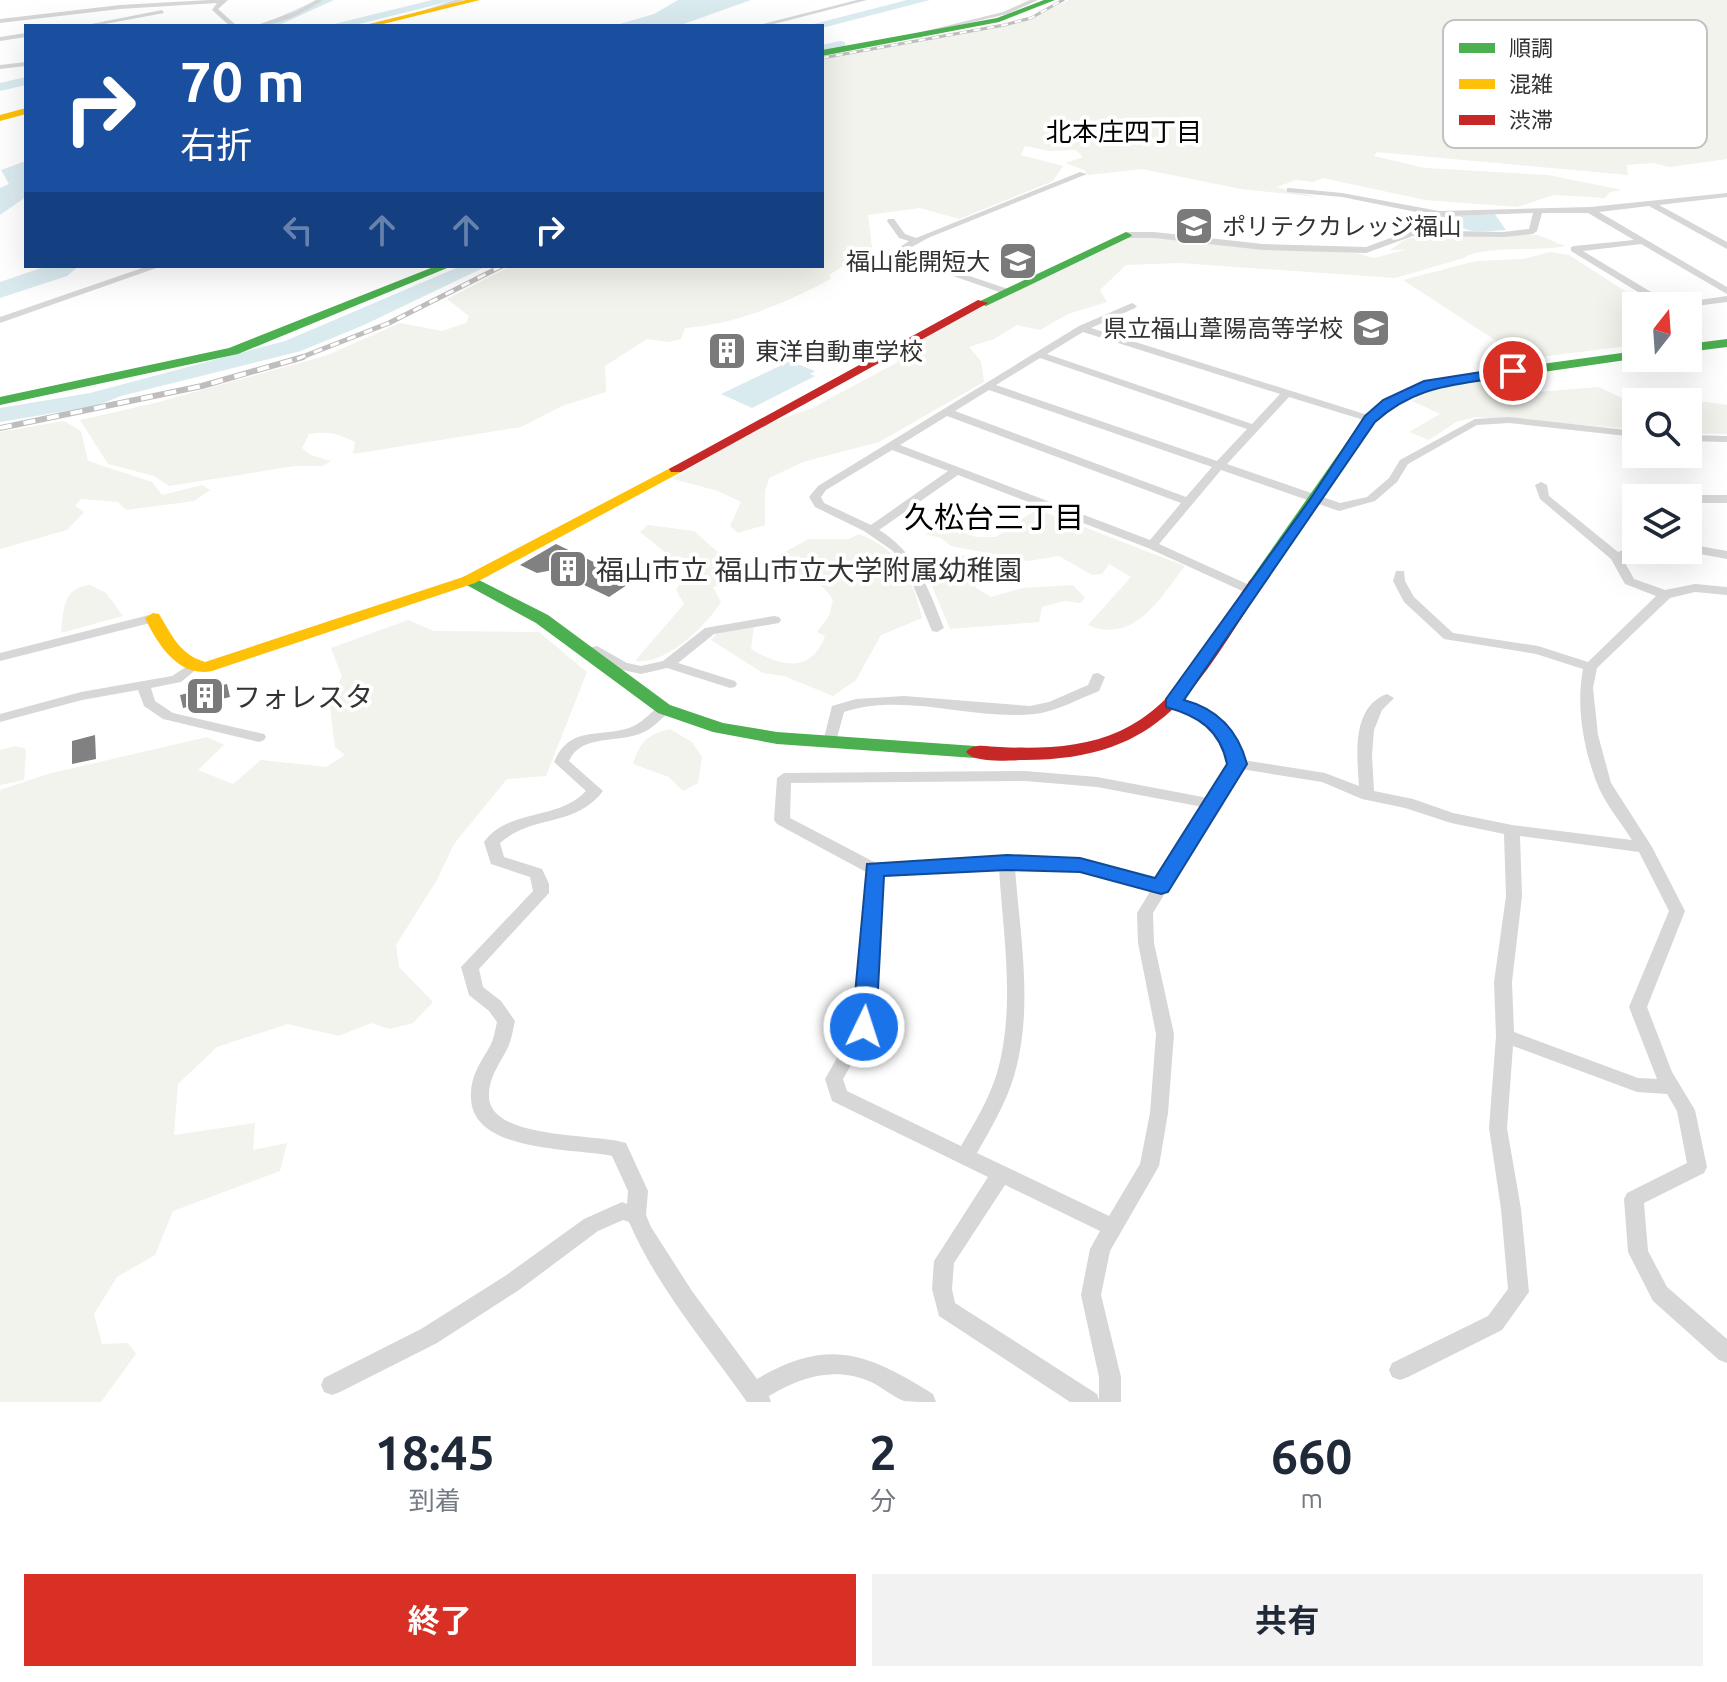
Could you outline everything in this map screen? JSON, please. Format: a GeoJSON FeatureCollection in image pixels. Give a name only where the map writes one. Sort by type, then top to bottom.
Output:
{"type":"FeatureCollection","features":[{"type":"Feature","properties":{"kind":"street"},"geometry":{"type":"LineString","coordinates":[[280,22],[320,0]]}},
{"type":"Feature","properties":{"kind":"street"},"geometry":{"type":"LineString","coordinates":[[280,22],[334,0]]}},
{"type":"Feature","properties":{"kind":"street"},"geometry":{"type":"LineString","coordinates":[[409,16],[461,0]]}},
{"type":"Feature","properties":{"kind":"street"},"geometry":{"type":"LineString","coordinates":[[374,24],[476,0]]}},
{"type":"Feature","properties":{"kind":"street"},"geometry":{"type":"LineString","coordinates":[[766,24],[864,0]]}},
{"type":"Feature","properties":{"kind":"street"},"geometry":{"type":"LineString","coordinates":[[920,36],[916,34],[1005,13],[1035,0]]}},
{"type":"Feature","properties":{"kind":"street"},"geometry":{"type":"LineString","coordinates":[[824,53],[1014,16],[1051,0]]}},
{"type":"Feature","properties":{"kind":"street"},"geometry":{"type":"LineString","coordinates":[[0,21],[59,13],[222,2]]}},
{"type":"Feature","properties":{"kind":"street"},"geometry":{"type":"LineString","coordinates":[[96,24],[222,2]]}},
{"type":"Feature","properties":{"kind":"street"},"geometry":{"type":"LineString","coordinates":[[222,2],[214,9],[232,24]]}},
{"type":"Feature","properties":{"kind":"street"},"geometry":{"type":"LineString","coordinates":[[59,13],[66,20]]}},
{"type":"Feature","properties":{"kind":"street"},"geometry":{"type":"LineString","coordinates":[[0,39],[24,35]]}},
{"type":"Feature","properties":{"kind":"street"},"geometry":{"type":"LineString","coordinates":[[0,67],[24,64]]}},
{"type":"Feature","properties":{"kind":"street"},"geometry":{"type":"LineString","coordinates":[[0,118],[24,112]]}},
{"type":"Feature","properties":{"kind":"street"},"geometry":{"type":"LineString","coordinates":[[1005,291],[894,254],[917,241],[1083,174]]}},
{"type":"Feature","properties":{"kind":"street"},"geometry":{"type":"LineString","coordinates":[[1290,190],[1364,199],[1439,214],[1590,210],[1727,195]]}},
{"type":"Feature","properties":{"kind":"street"},"geometry":{"type":"LineString","coordinates":[[1710,197],[1727,206]]}},
{"type":"Feature","properties":{"kind":"street"},"geometry":{"type":"LineString","coordinates":[[1651,204],[1727,246]]}},
{"type":"Feature","properties":{"kind":"street"},"geometry":{"type":"LineString","coordinates":[[0,718],[81,696],[176,679],[192,667],[206,667],[469,580],[1005,291],[1126,235],[1263,247],[1366,250],[1380,248],[1409,233],[1533,231],[1538,210]]}},
{"type":"Feature","properties":{"kind":"street"},"geometry":{"type":"LineString","coordinates":[[1590,210],[1638,242],[1727,291]]}},
{"type":"Feature","properties":{"kind":"street"},"geometry":{"type":"LineString","coordinates":[[1439,214],[1453,234]]}},
{"type":"Feature","properties":{"kind":"street"},"geometry":{"type":"LineString","coordinates":[[891,221],[902,236],[917,241]]}},
{"type":"Feature","properties":{"kind":"street"},"geometry":{"type":"LineString","coordinates":[[1638,242],[1574,249],[1645,292]]}},
{"type":"Feature","properties":{"kind":"street"},"geometry":{"type":"LineString","coordinates":[[0,320],[151,268]]}},
{"type":"Feature","properties":{"kind":"street"},"geometry":{"type":"LineString","coordinates":[[0,401],[233,351],[436,268]]}},
{"type":"Feature","properties":{"kind":"street"},"geometry":{"type":"LineString","coordinates":[[1702,302],[1727,299]]}},
{"type":"Feature","properties":{"kind":"street"},"geometry":{"type":"LineString","coordinates":[[937,628],[914,567],[895,544],[873,529],[819,505],[815,497],[822,488],[1082,328],[1132,306]]}},
{"type":"Feature","properties":{"kind":"street"},"geometry":{"type":"LineString","coordinates":[[1082,328],[1370,419]]}},
{"type":"Feature","properties":{"kind":"street"},"geometry":{"type":"LineString","coordinates":[[1702,346],[1727,343]]}},
{"type":"Feature","properties":{"kind":"street"},"geometry":{"type":"LineString","coordinates":[[1039,354],[1254,428]]}},
{"type":"Feature","properties":{"kind":"street"},"geometry":{"type":"LineString","coordinates":[[469,580],[542,619],[664,709],[720,728],[830,742],[1035,756],[1077,751],[1123,738],[1150,724],[1173,703],[1318,499],[1370,419],[1388,403],[1428,384],[1622,357]]}},
{"type":"Feature","properties":{"kind":"street"},"geometry":{"type":"LineString","coordinates":[[988,386],[1339,507],[1371,499],[1393,480],[1404,462],[1475,422],[1509,420],[1622,432]]}},
{"type":"Feature","properties":{"kind":"street"},"geometry":{"type":"LineString","coordinates":[[1152,545],[1287,393]]}},
{"type":"Feature","properties":{"kind":"street"},"geometry":{"type":"LineString","coordinates":[[945,411],[1189,502]]}},
{"type":"Feature","properties":{"kind":"street"},"geometry":{"type":"LineString","coordinates":[[1702,438],[1727,439]]}},
{"type":"Feature","properties":{"kind":"street"},"geometry":{"type":"LineString","coordinates":[[890,445],[1152,545],[1251,591]]}},
{"type":"Feature","properties":{"kind":"street"},"geometry":{"type":"LineString","coordinates":[[873,529],[956,471]]}},
{"type":"Feature","properties":{"kind":"street"},"geometry":{"type":"LineString","coordinates":[[1541,485],[1544,497],[1616,557],[1629,581],[1665,595]]}},
{"type":"Feature","properties":{"kind":"street"},"geometry":{"type":"LineString","coordinates":[[1702,499],[1727,499]]}},
{"type":"Feature","properties":{"kind":"street"},"geometry":{"type":"LineString","coordinates":[[1702,551],[1727,555]]}},
{"type":"Feature","properties":{"kind":"street"},"geometry":{"type":"LineString","coordinates":[[1616,557],[1622,555]]}},
{"type":"Feature","properties":{"kind":"street"},"geometry":{"type":"LineString","coordinates":[[1400,574],[1399,581],[1409,599],[1449,636],[1538,650],[1590,667]]}},
{"type":"Feature","properties":{"kind":"street"},"geometry":{"type":"LineString","coordinates":[[1727,591],[1676,589],[1665,595],[1590,667],[1586,688],[1591,735],[1604,783],[1644,847],[1677,911],[1638,1007],[1649,1040],[1686,1110],[1697,1167],[1634,1199],[1638,1252],[1660,1294],[1727,1353]]}},
{"type":"Feature","properties":{"kind":"street"},"geometry":{"type":"LineString","coordinates":[[0,657],[153,618],[166,646],[192,667]]}},
{"type":"Feature","properties":{"kind":"street"},"geometry":{"type":"LineString","coordinates":[[588,652],[597,650],[623,666],[641,670],[668,664],[710,631],[774,620]]}},
{"type":"Feature","properties":{"kind":"street"},"geometry":{"type":"LineString","coordinates":[[668,664],[730,684]]}},
{"type":"Feature","properties":{"kind":"street"},"geometry":{"type":"LineString","coordinates":[[830,742],[837,709],[849,704],[896,702],[1034,710],[1094,688],[1098,677]]}},
{"type":"Feature","properties":{"kind":"street"},"geometry":{"type":"LineString","coordinates":[[143,686],[149,703],[168,716],[259,737]]}},
{"type":"Feature","properties":{"kind":"street"},"geometry":{"type":"LineString","coordinates":[[1367,795],[1365,724],[1374,707],[1387,698]]}},
{"type":"Feature","properties":{"kind":"street"},"geometry":{"type":"LineString","coordinates":[[1110,1402],[1110,1377],[1091,1295],[1100,1249],[1149,1166],[1159,1113],[1165,1034],[1146,943],[1145,913],[1237,764],[1232,742],[1216,722],[1193,708],[1173,703]]}},
{"type":"Feature","properties":{"kind":"street"},"geometry":{"type":"LineString","coordinates":[[664,709],[638,730],[573,743],[563,752],[561,762],[595,791],[586,803],[573,812],[504,828],[492,842],[497,860],[536,873],[541,893],[470,967],[475,990],[495,1006],[506,1021],[500,1045],[484,1071],[480,1103],[486,1121],[504,1132],[619,1149],[638,1191],[636,1215],[685,1298],[757,1398],[785,1372],[816,1364],[852,1363],[896,1382],[925,1402]]}},
{"type":"Feature","properties":{"kind":"street"},"geometry":{"type":"LineString","coordinates":[[1237,764],[1325,778],[1367,795],[1512,830],[1644,847]]}},
{"type":"Feature","properties":{"kind":"street"},"geometry":{"type":"LineString","coordinates":[[1161,887],[1080,865],[1007,862],[874,869],[782,820],[784,778],[1025,776],[1097,782],[1212,804]]}},
{"type":"Feature","properties":{"kind":"street"},"geometry":{"type":"LineString","coordinates":[[1400,1370],[1495,1323],[1519,1292],[1511,1209],[1498,1128],[1505,1036],[1503,982],[1514,896],[1512,830]]}},
{"type":"Feature","properties":{"kind":"street"},"geometry":{"type":"LineString","coordinates":[[965,1157],[999,1092],[1013,1036],[1007,862]]}},
{"type":"Feature","properties":{"kind":"street"},"geometry":{"type":"LineString","coordinates":[[874,869],[864,1027],[834,1079],[839,1096],[1114,1228]]}},
{"type":"Feature","properties":{"kind":"street"},"geometry":{"type":"LineString","coordinates":[[1505,1036],[1637,1085],[1672,1087]]}},
{"type":"Feature","properties":{"kind":"street"},"geometry":{"type":"LineString","coordinates":[[1001,1174],[944,1261],[942,1289],[946,1309],[1089,1402]]}},
{"type":"Feature","properties":{"kind":"street"},"geometry":{"type":"LineString","coordinates":[[332,1385],[429,1336],[512,1283],[591,1225],[622,1211],[636,1215]]}},
{"type":"Feature","properties":{"kind":"shaded area"},"geometry":{"type":"Polygon","coordinates":[[[678,0],[751,0],[684,24],[620,24],[654,14],[678,0]]]}},
{"type":"Feature","properties":{"kind":"shaded area"},"geometry":{"type":"Polygon","coordinates":[[[1069,0],[1727,0],[1727,159],[1670,167],[1653,163],[1627,165],[1628,175],[1377,152],[1374,156],[1425,168],[1548,175],[1622,190],[1610,192],[1605,198],[1554,195],[1517,207],[1425,200],[1323,178],[1313,182],[1296,180],[1277,187],[1317,197],[1241,189],[1142,169],[1088,175],[1084,170],[1065,163],[1083,157],[1076,150],[1050,151],[1025,146],[1021,155],[1063,166],[1053,181],[959,219],[920,208],[868,215],[872,248],[829,275],[831,279],[760,311],[723,322],[685,328],[681,339],[669,342],[647,339],[605,366],[606,392],[562,406],[521,427],[353,454],[355,442],[349,439],[327,433],[309,434],[302,448],[311,455],[331,461],[323,466],[295,466],[169,486],[154,476],[108,464],[80,420],[155,403],[325,356],[400,323],[442,331],[466,323],[469,316],[447,299],[507,268],[824,268],[824,59],[1023,22],[1069,0]]]}},
{"type":"Feature","properties":{"kind":"shaded area"},"geometry":{"type":"Polygon","coordinates":[[[24,162],[24,198],[0,215],[0,188],[9,184],[1,170],[24,162]]]}},
{"type":"Feature","properties":{"kind":"shaded area"},"geometry":{"type":"Polygon","coordinates":[[[1494,213],[1506,230],[1466,230],[1447,215],[1494,213]]]}},
{"type":"Feature","properties":{"kind":"shaded area"},"geometry":{"type":"Polygon","coordinates":[[[1431,235],[1538,235],[1565,246],[1483,251],[1395,278],[1179,263],[1126,265],[1100,290],[1107,302],[1068,314],[1040,330],[1017,325],[994,339],[969,347],[981,361],[984,382],[879,442],[803,462],[769,478],[765,491],[765,525],[738,533],[730,526],[741,502],[718,491],[673,479],[758,427],[812,408],[898,362],[895,355],[1006,292],[1127,236],[1356,253],[1374,258],[1405,250],[1390,250],[1406,239],[1431,235]]]}},
{"type":"Feature","properties":{"kind":"shaded area"},"geometry":{"type":"Polygon","coordinates":[[[1550,252],[1569,255],[1626,292],[1622,292],[1622,347],[1524,359],[1403,280],[1476,261],[1524,259],[1550,252]]]}},
{"type":"Feature","properties":{"kind":"shaded area"},"geometry":{"type":"Polygon","coordinates":[[[41,268],[77,268],[67,276],[0,298],[0,282],[41,268]]]}},
{"type":"Feature","properties":{"kind":"shaded area"},"geometry":{"type":"Polygon","coordinates":[[[790,361],[815,371],[810,374],[815,376],[752,408],[721,394],[790,361]]]}},
{"type":"Feature","properties":{"kind":"shaded area"},"geometry":{"type":"Polygon","coordinates":[[[1483,380],[1511,400],[1538,392],[1598,387],[1622,398],[1622,428],[1476,417],[1456,422],[1429,440],[1409,432],[1440,414],[1412,401],[1435,389],[1483,380]]]}},
{"type":"Feature","properties":{"kind":"shaded area"},"geometry":{"type":"Polygon","coordinates":[[[1702,402],[1727,405],[1727,434],[1702,433],[1702,402]]]}},
{"type":"Feature","properties":{"kind":"shaded area"},"geometry":{"type":"Polygon","coordinates":[[[64,421],[81,431],[88,461],[152,482],[162,495],[202,485],[210,490],[194,501],[126,510],[118,502],[81,499],[75,506],[84,512],[67,530],[0,549],[0,432],[64,421]]]}},
{"type":"Feature","properties":{"kind":"shaded area"},"geometry":{"type":"Polygon","coordinates":[[[1037,509],[1185,566],[1144,615],[1119,629],[1104,630],[1088,625],[1131,577],[1109,564],[1102,574],[1092,575],[1059,556],[1028,561],[951,546],[941,538],[924,534],[953,529],[976,537],[996,537],[1037,509]]]}},
{"type":"Feature","properties":{"kind":"shaded area"},"geometry":{"type":"Polygon","coordinates":[[[648,525],[694,531],[737,569],[766,562],[809,539],[849,539],[859,534],[885,548],[902,567],[914,590],[922,618],[881,635],[856,680],[833,696],[784,676],[763,673],[711,640],[720,630],[754,626],[751,649],[772,660],[793,664],[803,662],[819,648],[825,636],[817,632],[829,616],[833,600],[821,586],[808,578],[794,574],[762,575],[713,587],[721,602],[695,633],[659,657],[635,661],[684,604],[676,590],[688,571],[640,532],[648,525]]]}},
{"type":"Feature","properties":{"kind":"shaded area"},"geometry":{"type":"Polygon","coordinates":[[[956,555],[1001,559],[968,564],[976,588],[991,597],[1022,588],[1073,585],[1085,598],[1080,603],[1064,601],[1042,607],[1039,622],[950,629],[921,560],[956,555]]]}},
{"type":"Feature","properties":{"kind":"shaded area"},"geometry":{"type":"Polygon","coordinates":[[[90,585],[106,593],[123,616],[61,633],[69,595],[90,585]]]}},
{"type":"Feature","properties":{"kind":"shaded area"},"geometry":{"type":"Polygon","coordinates":[[[408,620],[434,631],[539,632],[587,672],[546,776],[507,779],[454,844],[437,880],[396,945],[399,967],[433,1002],[413,1023],[390,1029],[371,1023],[339,1036],[288,1024],[217,1047],[178,1084],[174,1135],[255,1123],[253,1150],[287,1143],[280,1171],[173,1211],[155,1255],[117,1277],[94,1314],[102,1344],[128,1343],[136,1354],[101,1402],[0,1402],[0,790],[48,774],[207,737],[224,745],[198,770],[233,784],[261,760],[326,767],[345,755],[335,747],[329,700],[342,677],[331,648],[408,620]]]}},
{"type":"Feature","properties":{"kind":"shaded area"},"geometry":{"type":"Polygon","coordinates":[[[670,729],[692,742],[702,757],[698,783],[683,791],[669,777],[633,764],[646,740],[670,729]]]}},
{"type":"Feature","properties":{"kind":"shaded area"},"geometry":{"type":"Polygon","coordinates":[[[15,746],[26,749],[24,780],[0,785],[0,750],[15,746]]]}},
{"type":"Feature","properties":{"kind":"building","name":"福山市立 福山市立大学附属幼稚園"},"geometry":{"type":"Polygon","coordinates":[[[556,544],[623,576],[619,578],[630,583],[609,597],[553,570],[537,573],[520,565],[556,544]]]}},
{"type":"Feature","properties":{"kind":"building","name":"フォレスタ"},"geometry":{"type":"Polygon","coordinates":[[[227,684],[230,697],[183,708],[180,695],[227,684]]]}},
{"type":"Feature","properties":{"kind":"building"},"geometry":{"type":"Polygon","coordinates":[[[95,735],[96,759],[72,764],[72,741],[95,735]]]}},
{"type":"Feature","properties":{"kind":"waterway"},"geometry":{"type":"LineString","coordinates":[[271,24],[328,0]]}},
{"type":"Feature","properties":{"kind":"waterway"},"geometry":{"type":"LineString","coordinates":[[342,24],[449,0]]}},
{"type":"Feature","properties":{"kind":"waterway"},"geometry":{"type":"LineString","coordinates":[[822,24],[924,0]]}},
{"type":"Feature","properties":{"kind":"waterway"},"geometry":{"type":"LineString","coordinates":[[824,49],[840,45]]}},
{"type":"Feature","properties":{"kind":"waterway"},"geometry":{"type":"LineString","coordinates":[[0,87],[24,81]]}},
{"type":"Feature","properties":{"kind":"waterway"},"geometry":{"type":"LineString","coordinates":[[0,415],[96,399],[114,391],[293,346],[357,321],[473,268]]}},
{"type":"Feature","properties":{"kind":"railway"},"geometry":{"type":"LineString","coordinates":[[824,58],[1004,25],[1031,18],[1063,0]]}},
{"type":"Feature","properties":{"kind":"railway"},"geometry":{"type":"LineString","coordinates":[[300,358],[389,323],[498,268]]}},
{"type":"Feature","properties":{"kind":"railway"},"geometry":{"type":"LineString","coordinates":[[0,428],[202,386],[300,358]]}},
{"type":"Feature","properties":{"kind":"traffic: fast"},"geometry":{"type":"LineString","coordinates":[[824,53],[999,20],[1051,0]]}},
{"type":"Feature","properties":{"kind":"traffic: fast"},"geometry":{"type":"LineString","coordinates":[[982,303],[1126,235]]}},
{"type":"Feature","properties":{"kind":"traffic: fast"},"geometry":{"type":"LineString","coordinates":[[0,401],[233,351],[441,268]]}},
{"type":"Feature","properties":{"kind":"traffic: fast"},"geometry":{"type":"LineString","coordinates":[[1702,346],[1727,343]]}},
{"type":"Feature","properties":{"kind":"traffic: fast"},"geometry":{"type":"LineString","coordinates":[[1256,583],[1370,419],[1388,403],[1428,384],[1622,357]]}},
{"type":"Feature","properties":{"kind":"traffic: fast"},"geometry":{"type":"LineString","coordinates":[[469,580],[542,619],[664,709],[720,728],[777,738],[975,752]]}},
{"type":"Feature","properties":{"kind":"traffic: slow"},"geometry":{"type":"LineString","coordinates":[[374,24],[476,0]]}},
{"type":"Feature","properties":{"kind":"traffic: slow"},"geometry":{"type":"LineString","coordinates":[[0,118],[24,112]]}},
{"type":"Feature","properties":{"kind":"traffic: slow"},"geometry":{"type":"LineString","coordinates":[[153,618],[162,636],[179,656],[206,667],[469,580],[676,469]]}},
{"type":"Feature","properties":{"kind":"traffic: jam"},"geometry":{"type":"LineString","coordinates":[[676,469],[982,303]]}},
{"type":"Feature","properties":{"kind":"traffic: jam"},"geometry":{"type":"LineString","coordinates":[[975,752],[1053,753],[1079,750],[1128,735],[1171,704],[1193,678],[1256,583]]}},
{"type":"Feature","properties":{"kind":"place","name":"ポリテクカレッジ福山"},"geometry":{"type":"Point","coordinates":[1194,226]}},
{"type":"Feature","properties":{"kind":"place","name":"福山能開短大"},"geometry":{"type":"Point","coordinates":[1018,261]}},
{"type":"Feature","properties":{"kind":"place","name":"県立福山葦陽高等学校"},"geometry":{"type":"Point","coordinates":[1371,328]}},
{"type":"Feature","properties":{"kind":"place","name":"東洋自動車学校"},"geometry":{"type":"Point","coordinates":[727,351]}},
{"type":"Feature","properties":{"kind":"place","name":"福山市立 福山市立大学附属幼稚園"},"geometry":{"type":"Point","coordinates":[568,569]}},
{"type":"Feature","properties":{"kind":"place","name":"フォレスタ"},"geometry":{"type":"Point","coordinates":[205,696]}},
{"type":"Feature","properties":{"kind":"district","name":"北本庄四丁目"},"geometry":{"type":"Point","coordinates":[1124,131]}},
{"type":"Feature","properties":{"kind":"district","name":"久松台三丁目"},"geometry":{"type":"Point","coordinates":[994,517]}},
{"type":"Feature","properties":{"kind":"route"},"geometry":{"type":"LineString","coordinates":[[864,1027],[874,869],[1007,862],[1080,865],[1161,887],[1237,764],[1232,742],[1216,722],[1193,708],[1173,703],[1318,499],[1370,419],[1388,403],[1428,384],[1513,371]]}}]}
